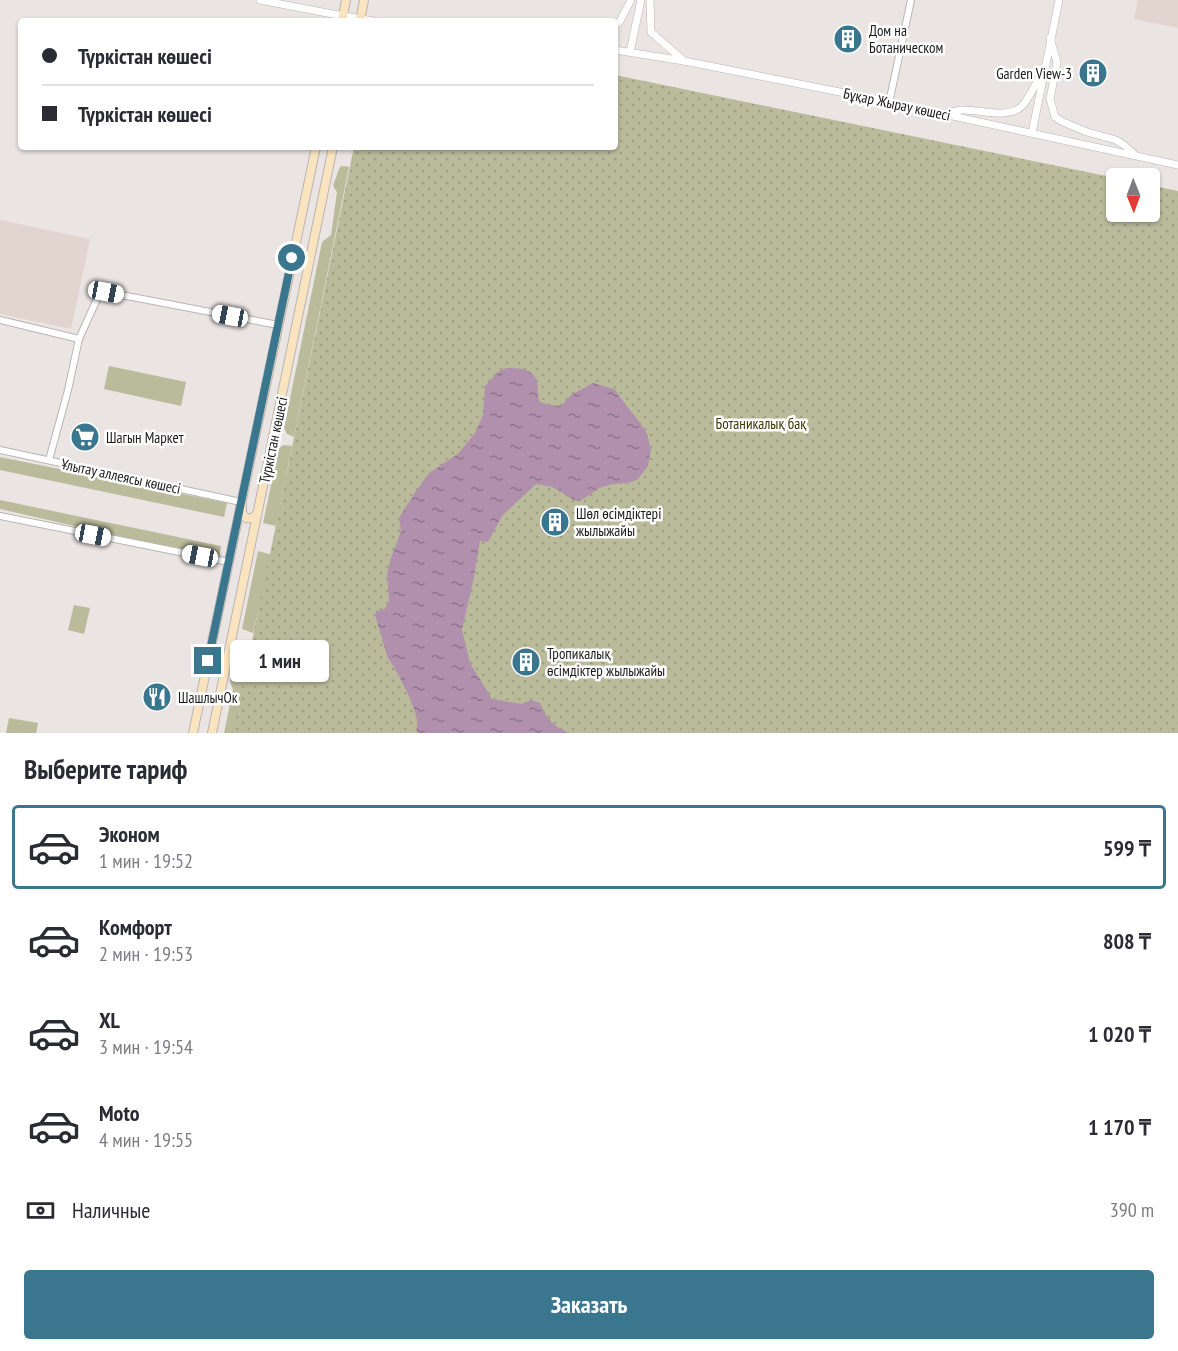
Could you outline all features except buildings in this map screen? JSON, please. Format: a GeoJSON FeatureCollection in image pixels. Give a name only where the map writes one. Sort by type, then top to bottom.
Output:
{"type":"FeatureCollection","features":[{"type":"Feature","properties":{"kind":"main road"},"geometry":{"type":"LineString","coordinates":[[342,18],[346,0]]}},
{"type":"Feature","properties":{"kind":"main road"},"geometry":{"type":"LineString","coordinates":[[360,18],[364,0]]}},
{"type":"Feature","properties":{"kind":"main road","name":"Түркістан көшесі"},"geometry":{"type":"LineString","coordinates":[[193,733],[315,150]]}},
{"type":"Feature","properties":{"kind":"main road","name":"Түркістан көшесі"},"geometry":{"type":"LineString","coordinates":[[212,733],[332,150]]}},
{"type":"Feature","properties":{"kind":"main road"},"geometry":{"type":"LineString","coordinates":[[242,502],[242,513],[246,518],[250,519],[258,513]]}},
{"type":"Feature","properties":{"kind":"main road"},"geometry":{"type":"LineString","coordinates":[[230,558],[234,550],[244,551],[247,564]]}},
{"type":"Feature","properties":{"kind":"street"},"geometry":{"type":"LineString","coordinates":[[260,0],[338,18]]}},
{"type":"Feature","properties":{"kind":"street"},"geometry":{"type":"LineString","coordinates":[[618,23],[631,0]]}},
{"type":"Feature","properties":{"kind":"street"},"geometry":{"type":"LineString","coordinates":[[630,52],[641,0]]}},
{"type":"Feature","properties":{"kind":"street"},"geometry":{"type":"LineString","coordinates":[[650,0],[651,32],[684,61]]}},
{"type":"Feature","properties":{"kind":"street"},"geometry":{"type":"LineString","coordinates":[[889,103],[911,0]]}},
{"type":"Feature","properties":{"kind":"street"},"geometry":{"type":"LineString","coordinates":[[1032,133],[1059,0]]}},
{"type":"Feature","properties":{"kind":"street"},"geometry":{"type":"LineString","coordinates":[[1050,38],[1057,62],[1050,99],[1055,117],[1075,127],[1116,140],[1136,156]]}},
{"type":"Feature","properties":{"kind":"street","name":"Бұқар Жырау көшесі"},"geometry":{"type":"LineString","coordinates":[[618,50],[684,61],[1178,165]]}},
{"type":"Feature","properties":{"kind":"street"},"geometry":{"type":"LineString","coordinates":[[942,114],[962,110],[1006,112],[1018,109],[1024,105],[1044,70]]}},
{"type":"Feature","properties":{"kind":"street"},"geometry":{"type":"LineString","coordinates":[[49,460],[79,339],[100,294],[106,292],[278,325]]}},
{"type":"Feature","properties":{"kind":"street"},"geometry":{"type":"LineString","coordinates":[[0,320],[79,339]]}},
{"type":"Feature","properties":{"kind":"street","name":"Ұлытау аллеясы көшесі"},"geometry":{"type":"LineString","coordinates":[[0,450],[242,502]]}},
{"type":"Feature","properties":{"kind":"street"},"geometry":{"type":"LineString","coordinates":[[0,516],[230,558]]}},
{"type":"Feature","properties":{"kind":"shaded area"},"geometry":{"type":"Polygon","coordinates":[[[1138,0],[1178,0],[1178,28],[1134,19],[1138,0]]]}},
{"type":"Feature","properties":{"kind":"shaded area"},"geometry":{"type":"Polygon","coordinates":[[[0,220],[90,239],[71,329],[0,314],[0,220]]]}},
{"type":"Feature","properties":{"kind":"green space","name":"Ботаникалық бақ"},"geometry":{"type":"Polygon","coordinates":[[[618,76],[1106,176],[1106,222],[1160,222],[1160,187],[1178,191],[1178,733],[233,733],[353,150],[618,150],[618,76]]]}},
{"type":"Feature","properties":{"kind":"green space"},"geometry":{"type":"Polygon","coordinates":[[[341,166],[349,167],[294,437],[287,434],[284,428],[322,242],[331,235],[337,192],[333,186],[341,166]]]}},
{"type":"Feature","properties":{"kind":"green space"},"geometry":{"type":"Polygon","coordinates":[[[109,366],[186,382],[181,406],[104,389],[109,366]]]}},
{"type":"Feature","properties":{"kind":"green space"},"geometry":{"type":"Polygon","coordinates":[[[284,445],[292,446],[276,526],[263,523],[279,448],[284,445]]]}},
{"type":"Feature","properties":{"kind":"green space"},"geometry":{"type":"Polygon","coordinates":[[[0,457],[227,503],[224,517],[0,470],[0,457]]]}},
{"type":"Feature","properties":{"kind":"green space"},"geometry":{"type":"Polygon","coordinates":[[[0,500],[221,546],[219,559],[0,509],[0,500]]]}},
{"type":"Feature","properties":{"kind":"green space"},"geometry":{"type":"Polygon","coordinates":[[[258,551],[272,555],[253,633],[242,629],[258,551]]]}},
{"type":"Feature","properties":{"kind":"green space"},"geometry":{"type":"Polygon","coordinates":[[[74,605],[90,608],[84,634],[68,630],[74,605]]]}},
{"type":"Feature","properties":{"kind":"green space"},"geometry":{"type":"Polygon","coordinates":[[[238,642],[251,643],[235,733],[224,733],[233,689],[230,682],[235,647],[238,642]]]}},
{"type":"Feature","properties":{"kind":"green space"},"geometry":{"type":"Polygon","coordinates":[[[9,718],[38,723],[36,733],[6,733],[9,718]]]}},
{"type":"Feature","properties":{"kind":"water"},"geometry":{"type":"Polygon","coordinates":[[[507,368],[525,370],[533,374],[537,382],[540,402],[550,405],[561,406],[571,395],[593,383],[614,389],[646,431],[651,449],[648,466],[637,480],[599,488],[579,501],[553,487],[536,484],[502,516],[488,542],[480,541],[462,630],[470,663],[492,699],[522,704],[531,700],[540,703],[551,721],[569,733],[417,733],[417,717],[408,694],[387,656],[376,611],[385,609],[389,601],[387,574],[401,531],[399,518],[429,473],[458,454],[475,433],[483,415],[485,386],[499,371],[507,368]]]}},
{"type":"Feature","properties":{"kind":"place","name":"Дом на Ботаническом"},"geometry":{"type":"Point","coordinates":[848,39]}},
{"type":"Feature","properties":{"kind":"place","name":"Garden View-3"},"geometry":{"type":"Point","coordinates":[1093,73]}},
{"type":"Feature","properties":{"kind":"place","name":"Шагын Маркет"},"geometry":{"type":"Point","coordinates":[85,437]}},
{"type":"Feature","properties":{"kind":"place","name":"Шөл өсімдіктері жылыжайы"},"geometry":{"type":"Point","coordinates":[555,522]}},
{"type":"Feature","properties":{"kind":"place","name":"Тропикалық өсімдіктер жылыжайы"},"geometry":{"type":"Point","coordinates":[526,662]}},
{"type":"Feature","properties":{"kind":"place","name":"ШашлычОк"},"geometry":{"type":"Point","coordinates":[157,697]}},
{"type":"Feature","properties":{"kind":"route"},"geometry":{"type":"LineString","coordinates":[[208,661],[292,258]]}}]}
